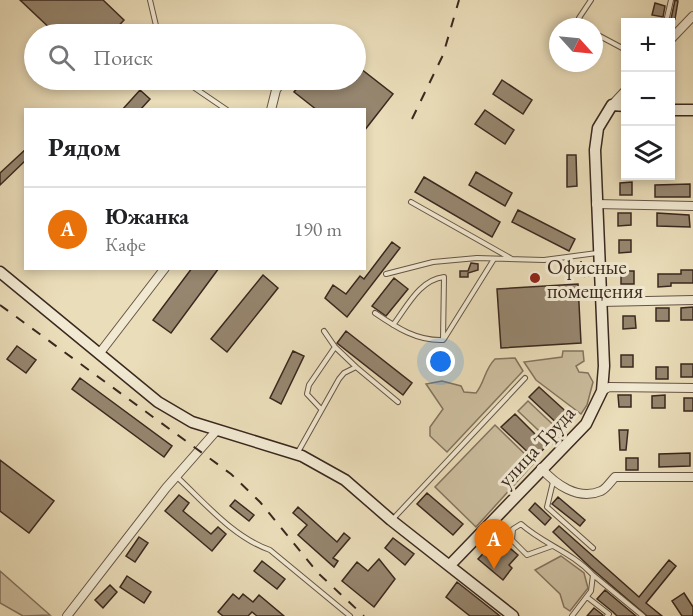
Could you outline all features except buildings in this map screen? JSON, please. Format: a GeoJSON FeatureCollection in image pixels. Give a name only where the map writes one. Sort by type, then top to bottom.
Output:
{"type":"FeatureCollection","features":[{"type":"Feature","properties":{"kind":"main road"},"geometry":{"type":"LineString","coordinates":[[612,105],[621,106]]}},
{"type":"Feature","properties":{"kind":"main road","name":"улица Труда"},"geometry":{"type":"LineString","coordinates":[[450,565],[541,468],[586,424],[602,391],[602,302],[595,150],[598,128],[612,105]]}},
{"type":"Feature","properties":{"kind":"main road"},"geometry":{"type":"LineString","coordinates":[[675,110],[693,110]]}},
{"type":"Feature","properties":{"kind":"main road"},"geometry":{"type":"LineString","coordinates":[[0,272],[158,402],[192,422],[296,454],[345,480],[391,520],[513,616]]}},
{"type":"Feature","properties":{"kind":"street"},"geometry":{"type":"LineString","coordinates":[[675,35],[693,16]]}},
{"type":"Feature","properties":{"kind":"street"},"geometry":{"type":"LineString","coordinates":[[272,108],[276,90]]}},
{"type":"Feature","properties":{"kind":"street","name":"улица Труда"},"geometry":{"type":"LineString","coordinates":[[612,105],[621,95]]}},
{"type":"Feature","properties":{"kind":"street"},"geometry":{"type":"LineString","coordinates":[[596,204],[693,206]]}},
{"type":"Feature","properties":{"kind":"street"},"geometry":{"type":"LineString","coordinates":[[99,354],[163,270]]}},
{"type":"Feature","properties":{"kind":"street"},"geometry":{"type":"LineString","coordinates":[[602,302],[693,300]]}},
{"type":"Feature","properties":{"kind":"street"},"geometry":{"type":"LineString","coordinates":[[602,391],[609,387],[693,388]]}},
{"type":"Feature","properties":{"kind":"street"},"geometry":{"type":"LineString","coordinates":[[67,616],[217,430]]}},
{"type":"Feature","properties":{"kind":"street"},"geometry":{"type":"LineString","coordinates":[[541,468],[553,482],[582,493],[601,491],[615,477],[693,477]]}},
{"type":"Feature","properties":{"kind":"lane"},"geometry":{"type":"LineString","coordinates":[[150,0],[156,24]]}},
{"type":"Feature","properties":{"kind":"lane"},"geometry":{"type":"LineString","coordinates":[[579,18],[591,0]]}},
{"type":"Feature","properties":{"kind":"lane"},"geometry":{"type":"LineString","coordinates":[[667,18],[671,0]]}},
{"type":"Feature","properties":{"kind":"lane"},"geometry":{"type":"LineString","coordinates":[[603,38],[621,47]]}},
{"type":"Feature","properties":{"kind":"lane"},"geometry":{"type":"LineString","coordinates":[[198,90],[224,108]]}},
{"type":"Feature","properties":{"kind":"lane"},"geometry":{"type":"LineString","coordinates":[[411,202],[515,261]]}},
{"type":"Feature","properties":{"kind":"lane"},"geometry":{"type":"LineString","coordinates":[[386,274],[433,262],[494,258],[515,261],[598,253]]}},
{"type":"Feature","properties":{"kind":"lane"},"geometry":{"type":"LineString","coordinates":[[443,340],[494,258]]}},
{"type":"Feature","properties":{"kind":"lane"},"geometry":{"type":"LineString","coordinates":[[393,325],[417,291],[434,278],[444,277],[443,340]]}},
{"type":"Feature","properties":{"kind":"lane"},"geometry":{"type":"LineString","coordinates":[[375,313],[393,325],[427,341],[443,340]]}},
{"type":"Feature","properties":{"kind":"lane"},"geometry":{"type":"LineString","coordinates":[[324,331],[335,347],[398,402]]}},
{"type":"Feature","properties":{"kind":"lane"},"geometry":{"type":"LineString","coordinates":[[321,409],[308,394],[309,385],[335,347]]}},
{"type":"Feature","properties":{"kind":"lane"},"geometry":{"type":"LineString","coordinates":[[296,454],[344,373],[356,367]]}},
{"type":"Feature","properties":{"kind":"lane"},"geometry":{"type":"LineString","coordinates":[[391,520],[525,378]]}},
{"type":"Feature","properties":{"kind":"lane"},"geometry":{"type":"LineString","coordinates":[[177,477],[235,531],[254,544],[270,550],[350,616]]}},
{"type":"Feature","properties":{"kind":"lane"},"geometry":{"type":"LineString","coordinates":[[553,482],[547,507],[593,548]]}},
{"type":"Feature","properties":{"kind":"lane"},"geometry":{"type":"LineString","coordinates":[[552,546],[527,555],[512,540],[513,529],[521,524],[552,546],[565,551],[643,616]]}},
{"type":"Feature","properties":{"kind":"lane"},"geometry":{"type":"LineString","coordinates":[[572,616],[591,591],[593,575]]}},
{"type":"Feature","properties":{"kind":"lane"},"geometry":{"type":"LineString","coordinates":[[587,597],[609,615]]}},
{"type":"Feature","properties":{"kind":"path"},"geometry":{"type":"LineString","coordinates":[[585,276],[590,275]]}},
{"type":"Feature","properties":{"kind":"shaded area"},"geometry":{"type":"Polygon","coordinates":[[[563,351],[583,351],[584,361],[576,366],[579,372],[588,373],[593,382],[587,405],[581,414],[536,380],[524,362],[562,357],[563,351]]]}},
{"type":"Feature","properties":{"kind":"shaded area"},"geometry":{"type":"Polygon","coordinates":[[[515,358],[523,371],[447,452],[430,436],[430,427],[443,409],[426,384],[442,381],[461,386],[464,392],[476,393],[495,359],[515,358]]]}},
{"type":"Feature","properties":{"kind":"shaded area"},"geometry":{"type":"Polygon","coordinates":[[[528,401],[565,436],[555,446],[518,411],[528,401]]]}},
{"type":"Feature","properties":{"kind":"shaded area"},"geometry":{"type":"Polygon","coordinates":[[[495,425],[534,463],[476,527],[435,487],[495,425]]]}},
{"type":"Feature","properties":{"kind":"shaded area"},"geometry":{"type":"Polygon","coordinates":[[[561,556],[584,573],[588,588],[570,611],[564,607],[560,594],[535,570],[561,556]]]}},
{"type":"Feature","properties":{"kind":"shaded area"},"geometry":{"type":"Polygon","coordinates":[[[0,571],[50,615],[23,616],[0,603],[0,571]]]}},
{"type":"Feature","properties":{"kind":"railway"},"geometry":{"type":"LineString","coordinates":[[412,119],[443,55],[459,0]]}},
{"type":"Feature","properties":{"kind":"railway"},"geometry":{"type":"LineString","coordinates":[[0,305],[231,474],[260,502],[318,573],[364,616]]}},
{"type":"Feature","properties":{"kind":"place","name":"Офисные помещения"},"geometry":{"type":"Point","coordinates":[535,278]}},
{"type":"Feature","properties":{"kind":"place","name":"Южанка"},"geometry":{"type":"Point","coordinates":[494,569]}}]}
